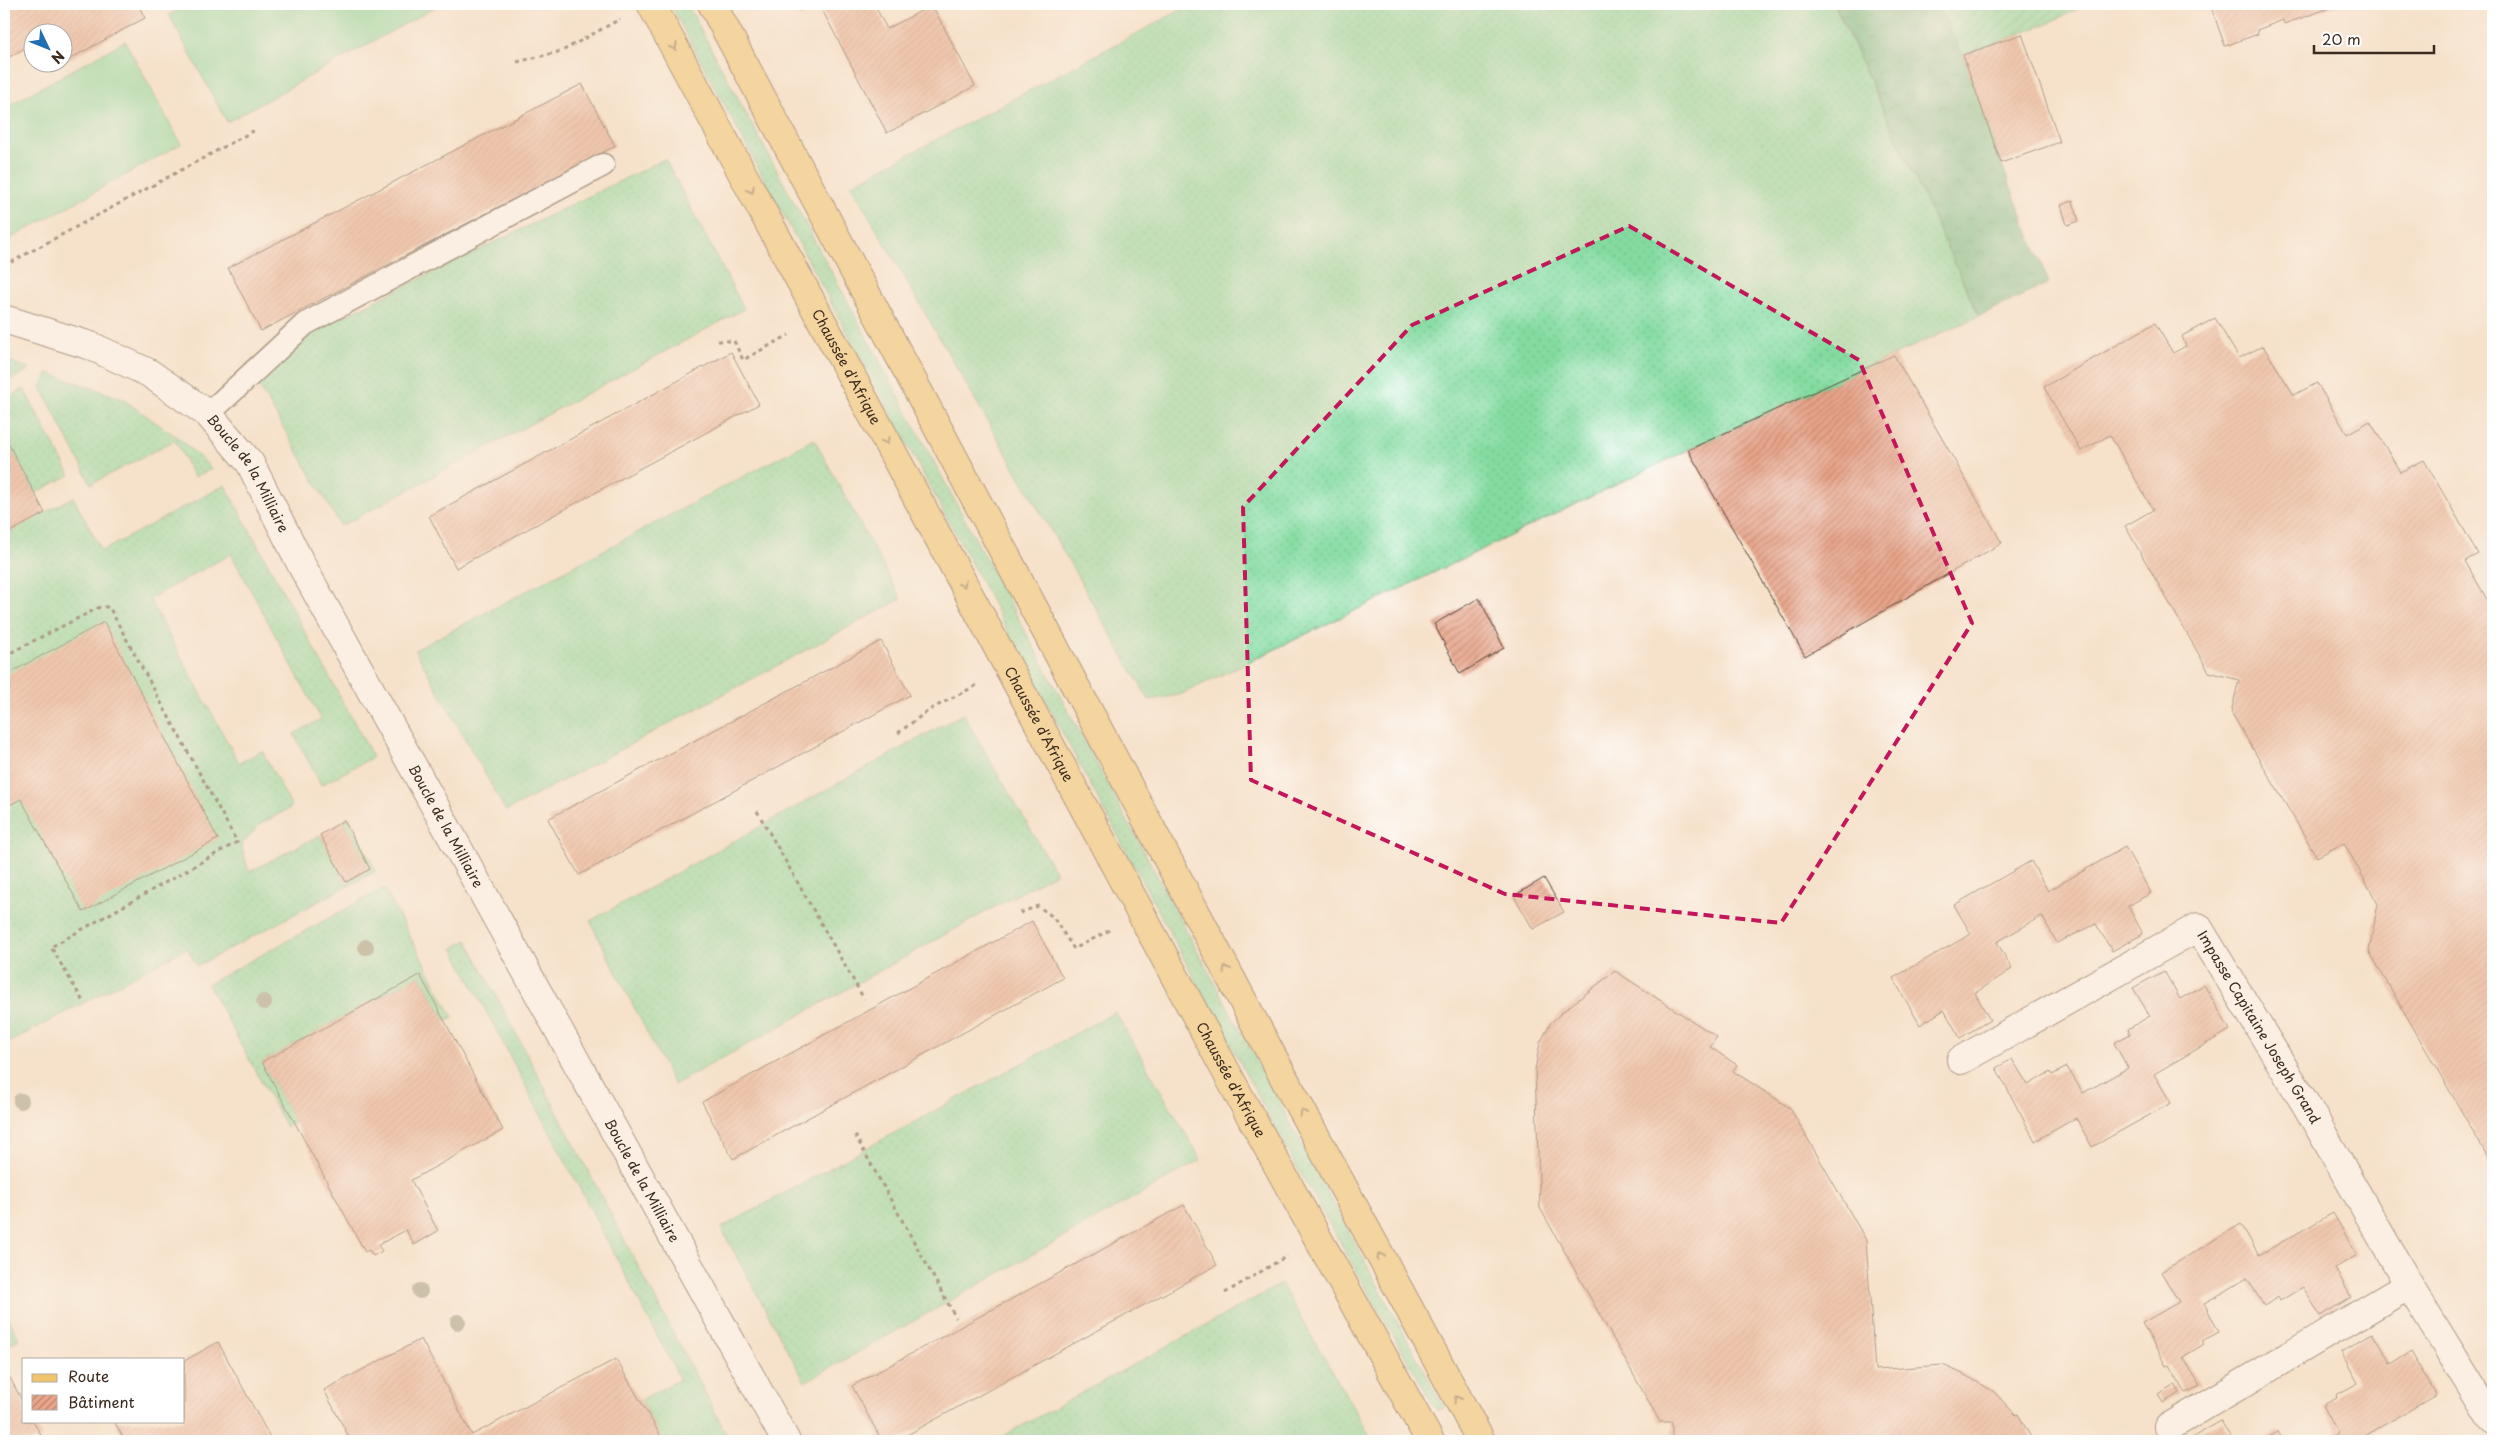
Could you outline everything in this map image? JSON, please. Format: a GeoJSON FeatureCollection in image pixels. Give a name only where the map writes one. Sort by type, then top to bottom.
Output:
{"type":"FeatureCollection","features":[{"type":"Feature","properties":{"kind":"main road","name":"Chaussée d'Afrique"},"geometry":{"type":"LineString","coordinates":[[651,4],[1237,1093],[1430,1441]]}},
{"type":"Feature","properties":{"kind":"main road"},"geometry":{"type":"LineString","coordinates":[[712,4],[1284,1078],[1481,1441]]}},
{"type":"Feature","properties":{"kind":"street","name":"Boucle de la Milliaire"},"geometry":{"type":"LineString","coordinates":[[4,319],[91,346],[149,373],[208,414],[250,463],[302,566],[786,1441]]}},
{"type":"Feature","properties":{"kind":"street","name":"Impasse Capitaine Joseph Grand"},"geometry":{"type":"LineString","coordinates":[[1962,1060],[2198,927],[2308,1108],[2409,1285],[2493,1422]]}},
{"type":"Feature","properties":{"kind":"street"},"geometry":{"type":"LineString","coordinates":[[2169,1427],[2409,1285]]}},
{"type":"Feature","properties":{"kind":"lane"},"geometry":{"type":"LineString","coordinates":[[208,414],[305,324],[603,165]]}},
{"type":"Feature","properties":{"kind":"path"},"geometry":{"type":"LineString","coordinates":[[517,62],[562,51],[621,19]]}},
{"type":"Feature","properties":{"kind":"path"},"geometry":{"type":"LineString","coordinates":[[4,266],[255,130]]}},
{"type":"Feature","properties":{"kind":"path"},"geometry":{"type":"LineString","coordinates":[[718,341],[734,341],[743,360],[785,338]]}},
{"type":"Feature","properties":{"kind":"path"},"geometry":{"type":"LineString","coordinates":[[4,656],[100,607],[109,606],[237,842],[51,947],[84,1003]]}},
{"type":"Feature","properties":{"kind":"path"},"geometry":{"type":"LineString","coordinates":[[898,733],[929,710],[976,685]]}},
{"type":"Feature","properties":{"kind":"path"},"geometry":{"type":"LineString","coordinates":[[757,811],[864,999]]}},
{"type":"Feature","properties":{"kind":"path"},"geometry":{"type":"LineString","coordinates":[[1020,913],[1038,906],[1053,917],[1074,949],[1111,929]]}},
{"type":"Feature","properties":{"kind":"path"},"geometry":{"type":"LineString","coordinates":[[855,1135],[956,1318]]}},
{"type":"Feature","properties":{"kind":"path"},"geometry":{"type":"LineString","coordinates":[[1225,1293],[1290,1254]]}},
{"type":"Feature","properties":{"kind":"highlighted area"},"geometry":{"type":"Polygon","coordinates":[[[1629,226],[1859,360],[1972,623],[1781,923],[1505,894],[1251,780],[1243,507],[1412,325],[1629,226]]]}},
{"type":"Feature","properties":{"kind":"green space"},"geometry":{"type":"Polygon","coordinates":[[[189,4],[439,5],[227,122],[169,15],[189,4]]]}},
{"type":"Feature","properties":{"kind":"green space"},"geometry":{"type":"Polygon","coordinates":[[[670,4],[687,4],[1444,1408],[1437,1411],[1291,1157],[670,4]]]}},
{"type":"Feature","properties":{"kind":"green space"},"geometry":{"type":"Polygon","coordinates":[[[1192,4],[1834,4],[1979,316],[1688,450],[1180,695],[1149,700],[851,185],[1192,4]]]}},
{"type":"Feature","properties":{"kind":"green space"},"geometry":{"type":"Polygon","coordinates":[[[1835,4],[1936,4],[1963,55],[2001,163],[2049,283],[1979,316],[1835,4]]]}},
{"type":"Feature","properties":{"kind":"green space"},"geometry":{"type":"Polygon","coordinates":[[[1936,4],[2087,4],[2051,22],[1963,55],[1936,4]]]}},
{"type":"Feature","properties":{"kind":"green space"},"geometry":{"type":"Polygon","coordinates":[[[125,41],[181,144],[4,242],[4,108],[125,41]]]}},
{"type":"Feature","properties":{"kind":"green space"},"geometry":{"type":"Polygon","coordinates":[[[665,159],[744,309],[341,526],[246,364],[665,159]]]}},
{"type":"Feature","properties":{"kind":"green space"},"geometry":{"type":"Polygon","coordinates":[[[4,359],[30,369],[4,383],[4,359]]]}},
{"type":"Feature","properties":{"kind":"green space"},"geometry":{"type":"Polygon","coordinates":[[[48,373],[121,398],[181,440],[212,469],[194,477],[175,440],[91,484],[41,387],[48,373]]]}},
{"type":"Feature","properties":{"kind":"green space"},"geometry":{"type":"Polygon","coordinates":[[[24,389],[70,475],[35,493],[4,435],[4,400],[24,389]]]}},
{"type":"Feature","properties":{"kind":"green space"},"geometry":{"type":"Polygon","coordinates":[[[814,439],[901,599],[506,811],[415,650],[814,439]]]}},
{"type":"Feature","properties":{"kind":"green space"},"geometry":{"type":"Polygon","coordinates":[[[225,485],[373,757],[321,785],[294,734],[321,719],[231,554],[149,599],[239,763],[262,751],[292,807],[260,824],[241,845],[249,872],[320,835],[345,882],[369,869],[344,820],[348,817],[376,871],[197,966],[187,948],[4,1045],[4,520],[10,532],[73,497],[102,551],[225,485]]]}},
{"type":"Feature","properties":{"kind":"green space"},"geometry":{"type":"Polygon","coordinates":[[[963,714],[1056,873],[674,1085],[590,921],[963,714]]]}},
{"type":"Feature","properties":{"kind":"green space"},"geometry":{"type":"Polygon","coordinates":[[[384,888],[453,1017],[446,1021],[420,975],[262,1062],[295,1122],[286,1127],[208,984],[384,888]]]}},
{"type":"Feature","properties":{"kind":"green space"},"geometry":{"type":"Polygon","coordinates":[[[467,940],[730,1441],[656,1441],[661,1438],[641,1400],[680,1379],[453,948],[467,940]]]}},
{"type":"Feature","properties":{"kind":"green space"},"geometry":{"type":"Polygon","coordinates":[[[1115,1012],[1201,1160],[805,1382],[721,1228],[1115,1012]]]}},
{"type":"Feature","properties":{"kind":"green space"},"geometry":{"type":"Polygon","coordinates":[[[1281,1284],[1373,1441],[994,1441],[1281,1284]]]}},
{"type":"Feature","properties":{"kind":"green space"},"geometry":{"type":"Polygon","coordinates":[[[4,1309],[19,1339],[4,1347],[4,1309]]]}},
{"type":"Feature","properties":{"kind":"building"},"geometry":{"type":"Polygon","coordinates":[[[4,4],[138,4],[145,18],[72,58],[72,22],[22,22],[22,50],[4,60],[4,4]]]}},
{"type":"Feature","properties":{"kind":"building"},"geometry":{"type":"Polygon","coordinates":[[[796,4],[812,4],[799,11],[796,4]]]}},
{"type":"Feature","properties":{"kind":"building"},"geometry":{"type":"Polygon","coordinates":[[[819,4],[874,4],[887,29],[932,5],[975,86],[887,133],[819,4]]]}},
{"type":"Feature","properties":{"kind":"building"},"geometry":{"type":"Polygon","coordinates":[[[2210,4],[2341,4],[2284,24],[2283,20],[2257,30],[2258,34],[2225,46],[2210,4]]]}},
{"type":"Feature","properties":{"kind":"building"},"geometry":{"type":"Polygon","coordinates":[[[2022,34],[2060,142],[2001,163],[1963,55],[2022,34]]]}},
{"type":"Feature","properties":{"kind":"building"},"geometry":{"type":"Polygon","coordinates":[[[582,84],[615,146],[261,331],[228,268],[582,84]]]}},
{"type":"Feature","properties":{"kind":"building"},"geometry":{"type":"Polygon","coordinates":[[[2073,201],[2079,221],[2067,225],[2061,205],[2073,201]]]}},
{"type":"Feature","properties":{"kind":"building"},"geometry":{"type":"Polygon","coordinates":[[[2215,318],[2239,358],[2263,346],[2294,395],[2317,383],[2347,434],[2370,421],[2400,472],[2424,460],[2478,554],[2465,561],[2493,610],[2493,1166],[2369,951],[2378,904],[2344,843],[2317,857],[2231,712],[2239,680],[2209,672],[2125,526],[2153,510],[2110,435],[2081,451],[2044,387],[2155,323],[2173,353],[2186,346],[2182,336],[2215,318]]]}},
{"type":"Feature","properties":{"kind":"building"},"geometry":{"type":"Polygon","coordinates":[[[731,352],[759,404],[456,568],[429,516],[731,352]]]}},
{"type":"Feature","properties":{"kind":"building"},"geometry":{"type":"Polygon","coordinates":[[[1894,355],[2002,543],[1805,656],[1688,450],[1894,355]]]}},
{"type":"Feature","properties":{"kind":"building"},"geometry":{"type":"Polygon","coordinates":[[[4,435],[45,513],[10,532],[4,520],[4,435]]]}},
{"type":"Feature","properties":{"kind":"building"},"geometry":{"type":"Polygon","coordinates":[[[1479,598],[1504,648],[1460,674],[1434,624],[1479,598]]]}},
{"type":"Feature","properties":{"kind":"building"},"geometry":{"type":"Polygon","coordinates":[[[104,622],[218,839],[83,912],[21,799],[4,808],[4,676],[104,622]]]}},
{"type":"Feature","properties":{"kind":"building"},"geometry":{"type":"Polygon","coordinates":[[[881,641],[910,695],[579,875],[548,819],[881,641]]]}},
{"type":"Feature","properties":{"kind":"building"},"geometry":{"type":"Polygon","coordinates":[[[344,820],[370,869],[346,882],[320,835],[344,820]]]}},
{"type":"Feature","properties":{"kind":"building"},"geometry":{"type":"Polygon","coordinates":[[[2125,847],[2151,893],[2128,906],[2143,934],[2112,951],[2096,924],[2057,943],[2042,916],[1997,942],[2012,969],[1975,993],[1990,1020],[1960,1038],[1944,1010],[1920,1025],[1893,978],[1971,934],[1954,905],[2031,861],[2048,891],[2125,847]]]}},
{"type":"Feature","properties":{"kind":"building"},"geometry":{"type":"Polygon","coordinates":[[[1544,878],[1564,912],[1533,929],[1514,896],[1544,878]]]}},
{"type":"Feature","properties":{"kind":"building"},"geometry":{"type":"Polygon","coordinates":[[[1032,921],[1063,978],[733,1159],[702,1102],[1032,921]]]}},
{"type":"Feature","properties":{"kind":"building"},"geometry":{"type":"Polygon","coordinates":[[[1615,971],[1717,1037],[1710,1047],[1737,1065],[1733,1071],[1790,1108],[1866,1240],[1875,1370],[1943,1365],[1993,1391],[2016,1415],[2018,1414],[2033,1441],[1672,1441],[1672,1422],[1660,1422],[1540,1208],[1535,1070],[1540,1043],[1550,1024],[1562,1012],[1615,971]]]}},
{"type":"Feature","properties":{"kind":"building"},"geometry":{"type":"Polygon","coordinates":[[[2164,971],[2180,999],[2204,985],[2230,1030],[2154,1074],[2171,1103],[2092,1147],[2076,1118],[2035,1141],[1996,1068],[2012,1059],[2028,1085],[2050,1072],[2052,1075],[2067,1067],[2083,1093],[2128,1068],[2114,1043],[2130,1034],[2128,1029],[2150,1016],[2133,988],[2164,971]]]}},
{"type":"Feature","properties":{"kind":"building"},"geometry":{"type":"Polygon","coordinates":[[[420,975],[503,1130],[411,1180],[438,1231],[414,1245],[406,1230],[378,1245],[382,1251],[373,1256],[369,1250],[365,1252],[262,1062],[420,975]]]}},
{"type":"Feature","properties":{"kind":"building"},"geometry":{"type":"Polygon","coordinates":[[[1184,1205],[1217,1265],[896,1441],[882,1441],[852,1386],[1184,1205]]]}},
{"type":"Feature","properties":{"kind":"building"},"geometry":{"type":"Polygon","coordinates":[[[2333,1213],[2357,1255],[2335,1268],[2351,1297],[2320,1316],[2303,1287],[2280,1301],[2278,1297],[2264,1306],[2247,1278],[2204,1303],[2219,1332],[2202,1341],[2204,1344],[2183,1357],[2200,1385],[2186,1393],[2169,1365],[2166,1366],[2142,1323],[2179,1302],[2161,1272],[2241,1224],[2259,1255],[2333,1213]]]}},
{"type":"Feature","properties":{"kind":"building"},"geometry":{"type":"Polygon","coordinates":[[[2372,1333],[2391,1364],[2411,1352],[2436,1395],[2363,1437],[2365,1441],[2324,1441],[2338,1434],[2323,1405],[2337,1398],[2336,1395],[2358,1383],[2341,1352],[2372,1333]]]}},
{"type":"Feature","properties":{"kind":"building"},"geometry":{"type":"Polygon","coordinates":[[[421,1339],[472,1435],[616,1359],[662,1438],[656,1441],[351,1441],[324,1390],[421,1339]]]}},
{"type":"Feature","properties":{"kind":"building"},"geometry":{"type":"Polygon","coordinates":[[[218,1342],[272,1441],[125,1441],[115,1422],[185,1422],[185,1360],[218,1342]]]}},
{"type":"Feature","properties":{"kind":"building"},"geometry":{"type":"Polygon","coordinates":[[[4,1367],[22,1400],[22,1422],[34,1422],[42,1437],[33,1441],[4,1441],[4,1367]]]}},
{"type":"Feature","properties":{"kind":"building"},"geometry":{"type":"Polygon","coordinates":[[[2175,1384],[2180,1393],[2163,1403],[2158,1394],[2175,1384]]]}},
{"type":"Feature","properties":{"kind":"building"},"geometry":{"type":"Polygon","coordinates":[[[2221,1421],[2233,1441],[2188,1440],[2221,1421]]]}},
{"type":"Feature","properties":{"kind":"building"},"geometry":{"type":"Polygon","coordinates":[[[2278,1432],[2284,1441],[2255,1441],[2262,1438],[2263,1440],[2278,1432]]]}}]}
